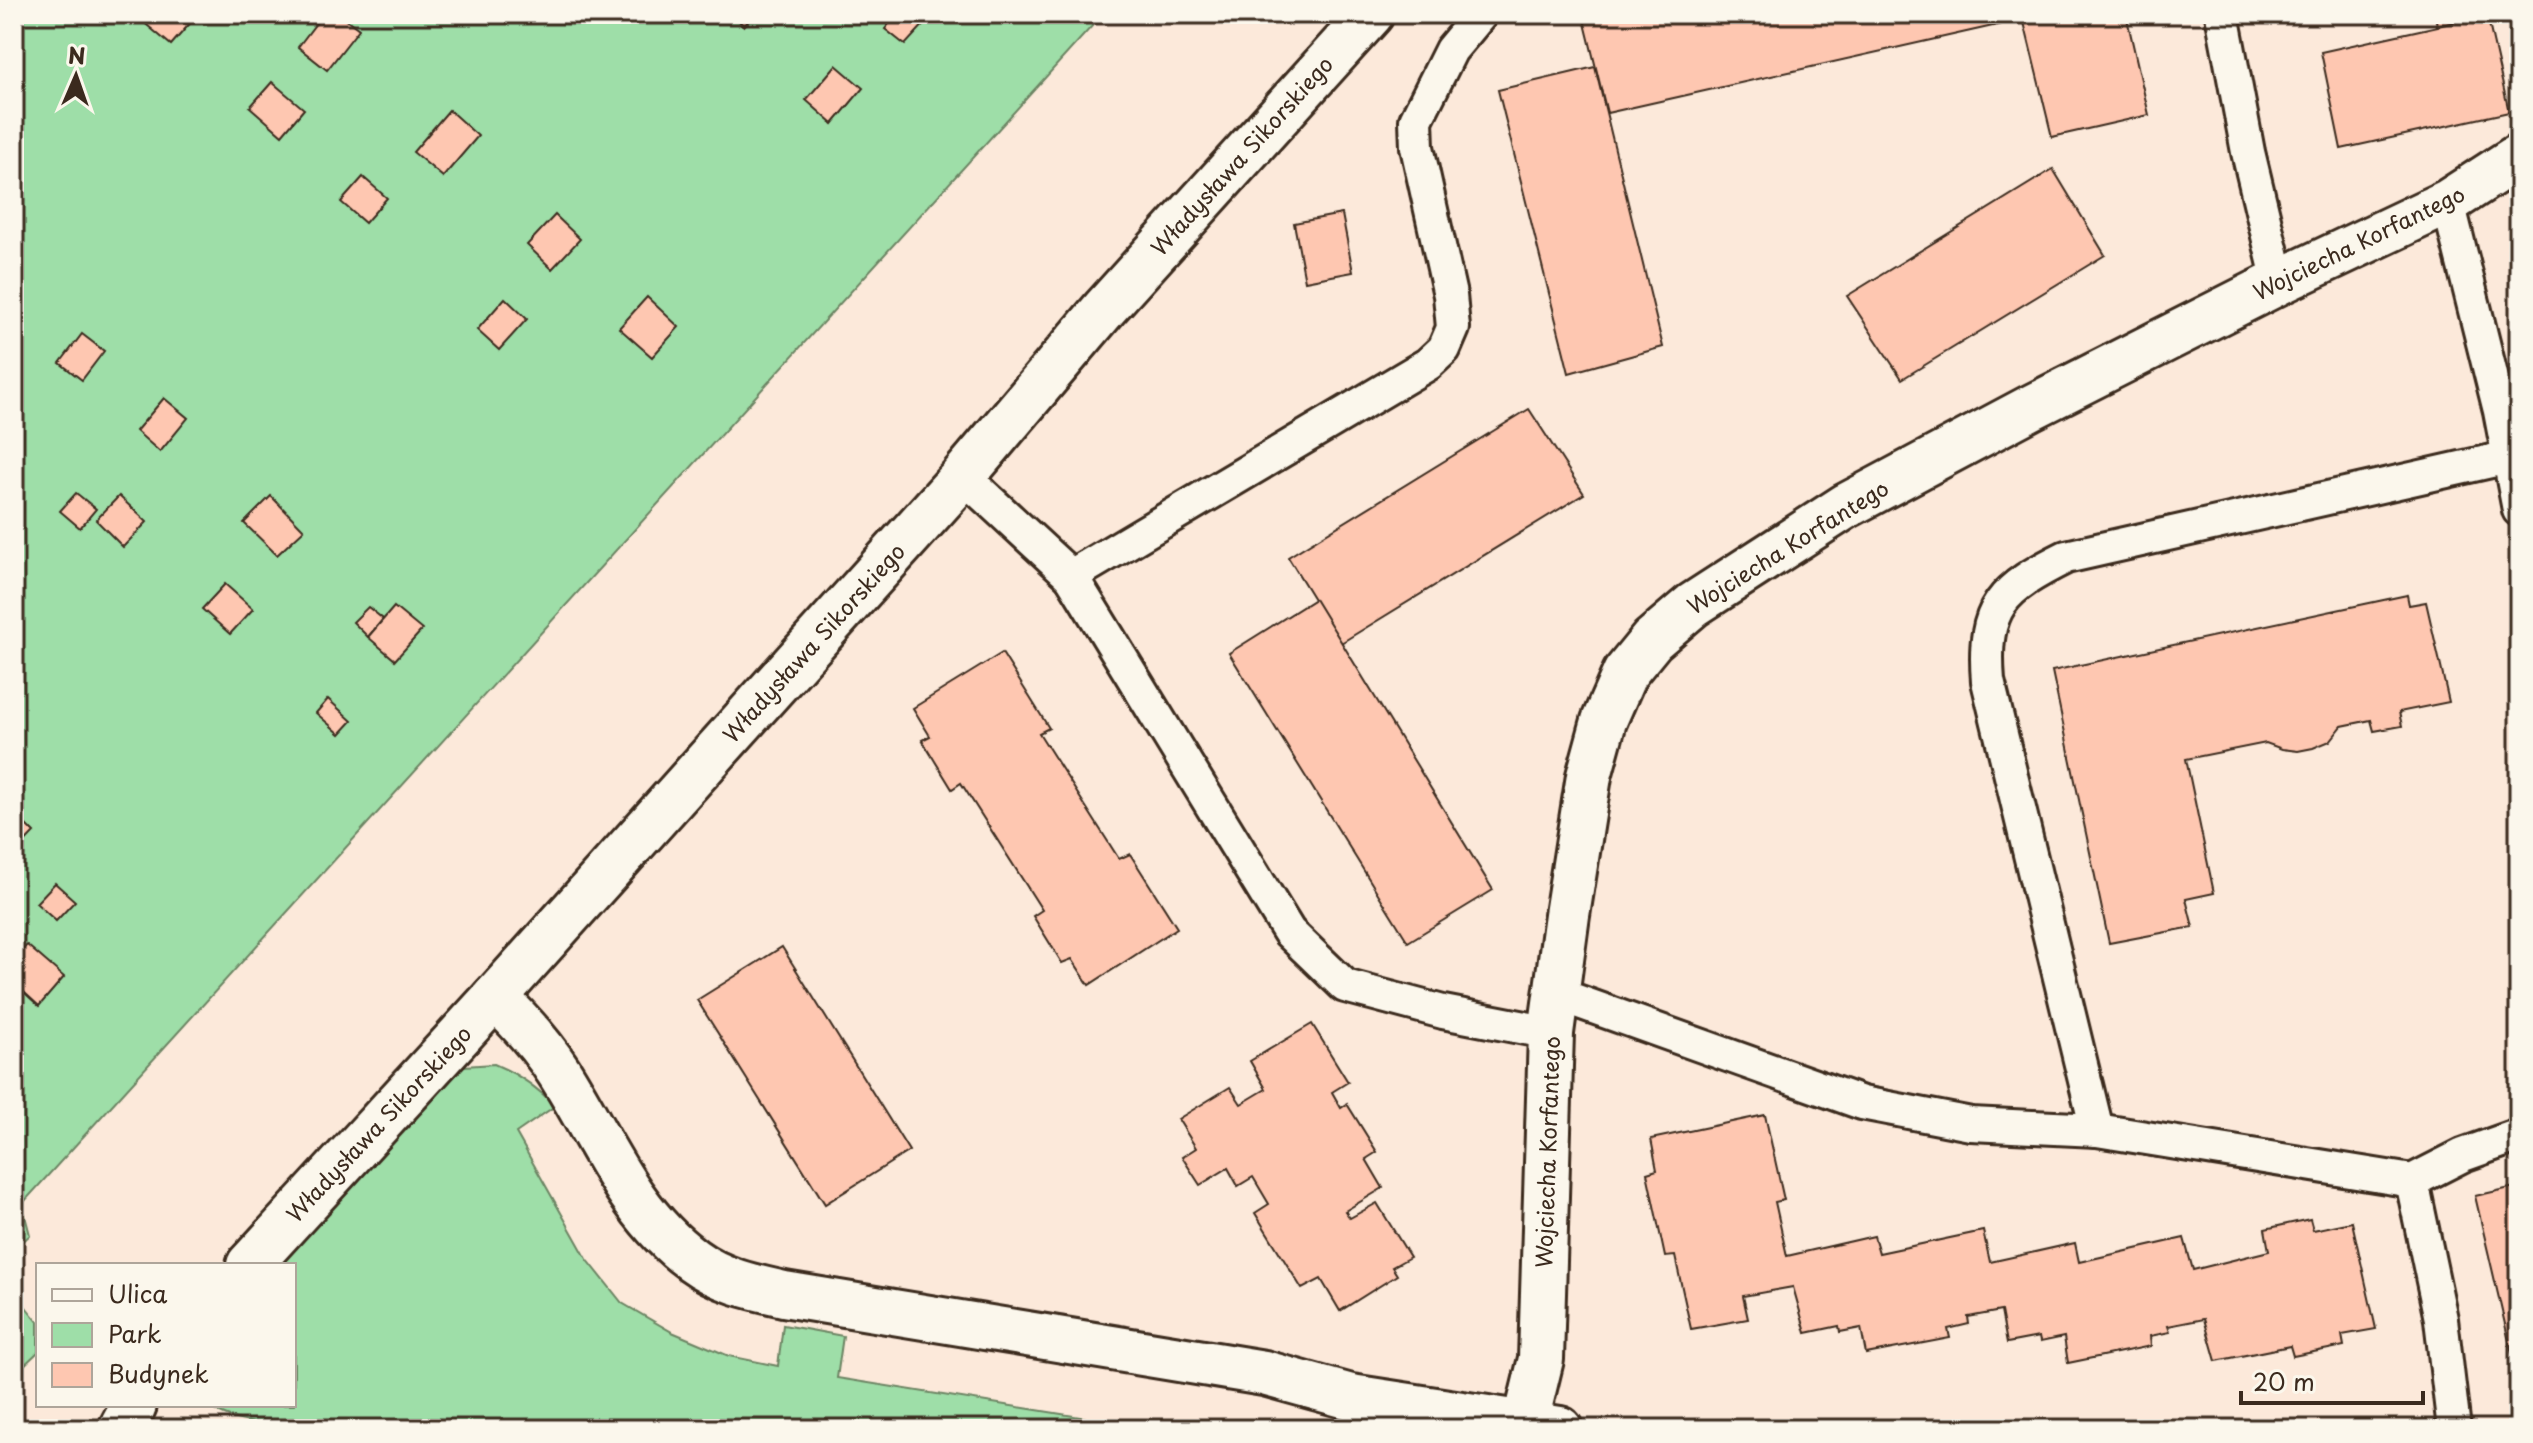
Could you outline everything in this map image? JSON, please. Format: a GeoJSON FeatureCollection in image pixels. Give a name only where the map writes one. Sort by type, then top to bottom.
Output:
{"type":"FeatureCollection","features":[{"type":"Feature","properties":{"kind":"street","name":"Władysława Sikorskiego"},"geometry":{"type":"LineString","coordinates":[[251,1263],[495,997],[963,476],[1105,308],[1371,14]]}},
{"type":"Feature","properties":{"kind":"street","name":"Wojciecha Korfantego"},"geometry":{"type":"LineString","coordinates":[[1537,1427],[1554,1014],[1589,776],[1604,721],[1625,673],[1652,640],[1693,605],[1846,506],[2030,408],[2279,282],[2448,202],[2519,156]]}},
{"type":"Feature","properties":{"kind":"street"},"geometry":{"type":"LineString","coordinates":[[495,997],[524,1026],[558,1070],[635,1199],[658,1229],[694,1261],[738,1284],[1264,1373],[1351,1397],[1537,1427]]}},
{"type":"Feature","properties":{"kind":"street"},"geometry":{"type":"LineString","coordinates":[[121,1429],[133,1407]]}},
{"type":"Feature","properties":{"kind":"lane"},"geometry":{"type":"LineString","coordinates":[[1071,576],[1428,364],[1444,349],[1453,328],[1450,295],[1417,147],[1416,120],[1451,50],[1481,14]]}},
{"type":"Feature","properties":{"kind":"lane"},"geometry":{"type":"LineString","coordinates":[[2222,14],[2248,152],[2279,282]]}},
{"type":"Feature","properties":{"kind":"lane"},"geometry":{"type":"LineString","coordinates":[[2448,202],[2510,409],[2509,457],[2519,510]]}},
{"type":"Feature","properties":{"kind":"lane"},"geometry":{"type":"LineString","coordinates":[[2097,1130],[1988,681],[1985,645],[1995,614],[2008,591],[2066,557],[2509,457]]}},
{"type":"Feature","properties":{"kind":"lane"},"geometry":{"type":"LineString","coordinates":[[963,476],[1071,576],[1289,932],[1345,986],[1443,1012],[1554,1014],[1862,1103],[1971,1124],[2097,1130],[2412,1181],[2463,1155],[2519,1135]]}},
{"type":"Feature","properties":{"kind":"lane"},"geometry":{"type":"LineString","coordinates":[[2412,1181],[2441,1319],[2454,1429]]}},
{"type":"Feature","properties":{"kind":"green space"},"geometry":{"type":"Polygon","coordinates":[[[14,14],[1103,14],[22,1204],[30,1235],[14,1250],[14,14]]]}},
{"type":"Feature","properties":{"kind":"green space"},"geometry":{"type":"Polygon","coordinates":[[[494,1064],[527,1082],[555,1106],[516,1133],[587,1259],[622,1303],[672,1332],[729,1356],[778,1366],[783,1325],[843,1336],[837,1378],[1155,1429],[317,1429],[260,1424],[218,1412],[212,1407],[296,1407],[296,1263],[283,1263],[445,1082],[464,1066],[494,1064]]]}},
{"type":"Feature","properties":{"kind":"green space"},"geometry":{"type":"Polygon","coordinates":[[[14,1292],[36,1320],[36,1354],[20,1369],[14,1370],[14,1292]]]}},
{"type":"Feature","properties":{"kind":"green space"},"geometry":{"type":"Polygon","coordinates":[[[1349,1416],[1426,1429],[1347,1429],[1349,1416]]]}},
{"type":"Feature","properties":{"kind":"building"},"geometry":{"type":"Polygon","coordinates":[[[148,14],[186,14],[193,20],[171,45],[142,21],[148,14]]]}},
{"type":"Feature","properties":{"kind":"building"},"geometry":{"type":"Polygon","coordinates":[[[323,14],[339,14],[359,29],[327,70],[298,47],[323,14]]]}},
{"type":"Feature","properties":{"kind":"building"},"geometry":{"type":"Polygon","coordinates":[[[732,14],[755,14],[744,26],[732,14]]]}},
{"type":"Feature","properties":{"kind":"building"},"geometry":{"type":"Polygon","coordinates":[[[897,14],[919,14],[927,21],[905,45],[885,29],[897,14]]]}},
{"type":"Feature","properties":{"kind":"building"},"geometry":{"type":"Polygon","coordinates":[[[1604,14],[2022,14],[2024,19],[1607,113],[1584,19],[1604,14]]]}},
{"type":"Feature","properties":{"kind":"building"},"geometry":{"type":"Polygon","coordinates":[[[2022,14],[2126,14],[2149,115],[2052,137],[2022,14]]]}},
{"type":"Feature","properties":{"kind":"building"},"geometry":{"type":"Polygon","coordinates":[[[2435,14],[2491,14],[2437,26],[2435,14]]]}},
{"type":"Feature","properties":{"kind":"building"},"geometry":{"type":"Polygon","coordinates":[[[2487,15],[2509,112],[2341,149],[2321,52],[2487,15]]]}},
{"type":"Feature","properties":{"kind":"building"},"geometry":{"type":"Polygon","coordinates":[[[836,65],[863,88],[833,124],[806,100],[836,65]]]}},
{"type":"Feature","properties":{"kind":"building"},"geometry":{"type":"Polygon","coordinates":[[[1595,67],[1663,347],[1569,373],[1498,90],[1595,67]]]}},
{"type":"Feature","properties":{"kind":"building"},"geometry":{"type":"Polygon","coordinates":[[[272,82],[304,109],[282,135],[250,107],[272,82]]]}},
{"type":"Feature","properties":{"kind":"building"},"geometry":{"type":"Polygon","coordinates":[[[449,110],[478,136],[443,177],[413,152],[449,110]]]}},
{"type":"Feature","properties":{"kind":"building"},"geometry":{"type":"Polygon","coordinates":[[[2053,169],[2105,255],[1902,379],[1847,296],[2053,169]]]}},
{"type":"Feature","properties":{"kind":"building"},"geometry":{"type":"Polygon","coordinates":[[[363,177],[387,198],[365,223],[341,202],[363,177]]]}},
{"type":"Feature","properties":{"kind":"building"},"geometry":{"type":"Polygon","coordinates":[[[1342,214],[1353,272],[1305,281],[1294,223],[1342,214]]]}},
{"type":"Feature","properties":{"kind":"building"},"geometry":{"type":"Polygon","coordinates":[[[555,215],[580,239],[552,269],[527,245],[555,215]]]}},
{"type":"Feature","properties":{"kind":"building"},"geometry":{"type":"Polygon","coordinates":[[[647,297],[679,327],[652,357],[619,328],[647,297]]]}},
{"type":"Feature","properties":{"kind":"building"},"geometry":{"type":"Polygon","coordinates":[[[505,298],[527,319],[499,350],[477,330],[505,298]]]}},
{"type":"Feature","properties":{"kind":"building"},"geometry":{"type":"Polygon","coordinates":[[[82,334],[104,351],[82,380],[60,363],[82,334]]]}},
{"type":"Feature","properties":{"kind":"building"},"geometry":{"type":"Polygon","coordinates":[[[164,398],[188,418],[160,452],[136,431],[164,398]]]}},
{"type":"Feature","properties":{"kind":"building"},"geometry":{"type":"Polygon","coordinates":[[[1529,409],[1584,494],[1341,643],[1288,557],[1529,409]]]}},
{"type":"Feature","properties":{"kind":"building"},"geometry":{"type":"Polygon","coordinates":[[[76,493],[96,509],[80,528],[60,511],[76,493]]]}},
{"type":"Feature","properties":{"kind":"building"},"geometry":{"type":"Polygon","coordinates":[[[119,496],[147,522],[123,547],[96,520],[119,496]]]}},
{"type":"Feature","properties":{"kind":"building"},"geometry":{"type":"Polygon","coordinates":[[[271,496],[304,530],[277,555],[244,523],[271,496]]]}},
{"type":"Feature","properties":{"kind":"building"},"geometry":{"type":"Polygon","coordinates":[[[225,584],[253,609],[230,634],[202,609],[225,584]]]}},
{"type":"Feature","properties":{"kind":"building"},"geometry":{"type":"Polygon","coordinates":[[[2407,595],[2409,605],[2426,602],[2449,702],[2399,712],[2402,726],[2374,731],[2371,720],[2342,726],[2330,741],[2313,748],[2298,751],[2266,743],[2186,759],[2214,893],[2186,899],[2193,927],[2109,943],[2052,671],[2407,595]]]}},
{"type":"Feature","properties":{"kind":"building"},"geometry":{"type":"Polygon","coordinates":[[[1315,599],[1493,890],[1408,942],[1229,653],[1315,599]]]}},
{"type":"Feature","properties":{"kind":"building"},"geometry":{"type":"Polygon","coordinates":[[[368,607],[383,619],[368,637],[353,622],[368,607]]]}},
{"type":"Feature","properties":{"kind":"building"},"geometry":{"type":"Polygon","coordinates":[[[394,607],[422,630],[395,660],[368,637],[394,607]]]}},
{"type":"Feature","properties":{"kind":"building"},"geometry":{"type":"Polygon","coordinates":[[[1002,653],[1049,728],[1039,733],[1119,859],[1130,854],[1177,928],[1089,985],[1072,959],[1062,963],[1033,916],[1042,910],[961,783],[952,789],[922,740],[930,736],[913,708],[1002,653]]]}},
{"type":"Feature","properties":{"kind":"building"},"geometry":{"type":"Polygon","coordinates":[[[328,699],[352,721],[340,734],[316,713],[328,699]]]}},
{"type":"Feature","properties":{"kind":"building"},"geometry":{"type":"Polygon","coordinates":[[[14,813],[34,833],[14,854],[14,813]]]}},
{"type":"Feature","properties":{"kind":"building"},"geometry":{"type":"Polygon","coordinates":[[[55,883],[75,901],[56,921],[36,903],[55,883]]]}},
{"type":"Feature","properties":{"kind":"building"},"geometry":{"type":"Polygon","coordinates":[[[27,945],[64,977],[39,1006],[14,983],[14,958],[27,945]]]}},
{"type":"Feature","properties":{"kind":"building"},"geometry":{"type":"Polygon","coordinates":[[[782,947],[909,1151],[825,1204],[697,1000],[782,947]]]}},
{"type":"Feature","properties":{"kind":"building"},"geometry":{"type":"Polygon","coordinates":[[[1312,1024],[1348,1082],[1332,1092],[1341,1108],[1347,1104],[1377,1152],[1366,1159],[1383,1188],[1345,1211],[1350,1218],[1377,1203],[1410,1257],[1392,1267],[1397,1275],[1340,1311],[1321,1279],[1302,1289],[1255,1213],[1269,1204],[1253,1177],[1238,1186],[1228,1168],[1200,1185],[1182,1157],[1196,1148],[1178,1119],[1230,1087],[1241,1104],[1266,1089],[1250,1061],[1312,1024]]]}},
{"type":"Feature","properties":{"kind":"building"},"geometry":{"type":"Polygon","coordinates":[[[1765,1115],[1784,1200],[1775,1202],[1787,1256],[1874,1236],[1879,1253],[1983,1231],[1990,1262],[2075,1243],[2079,1262],[2184,1238],[2193,1270],[2269,1251],[2265,1229],[2310,1219],[2313,1230],[2352,1222],[2376,1329],[2342,1335],[2344,1346],[2293,1356],[2290,1346],[2216,1361],[2204,1319],[2168,1326],[2170,1332],[2150,1336],[2151,1346],[2068,1363],[2064,1337],[2040,1342],[2039,1337],[2007,1343],[2001,1311],[1968,1317],[1969,1324],[1948,1329],[1950,1338],[1866,1354],[1861,1328],[1840,1332],[1839,1326],[1806,1333],[1793,1287],[1743,1296],[1748,1319],[1691,1329],[1675,1256],[1665,1257],[1647,1173],[1657,1170],[1651,1139],[1765,1115]]]}},
{"type":"Feature","properties":{"kind":"building"},"geometry":{"type":"Polygon","coordinates":[[[2519,1186],[2519,1384],[2475,1196],[2519,1186]]]}}]}
